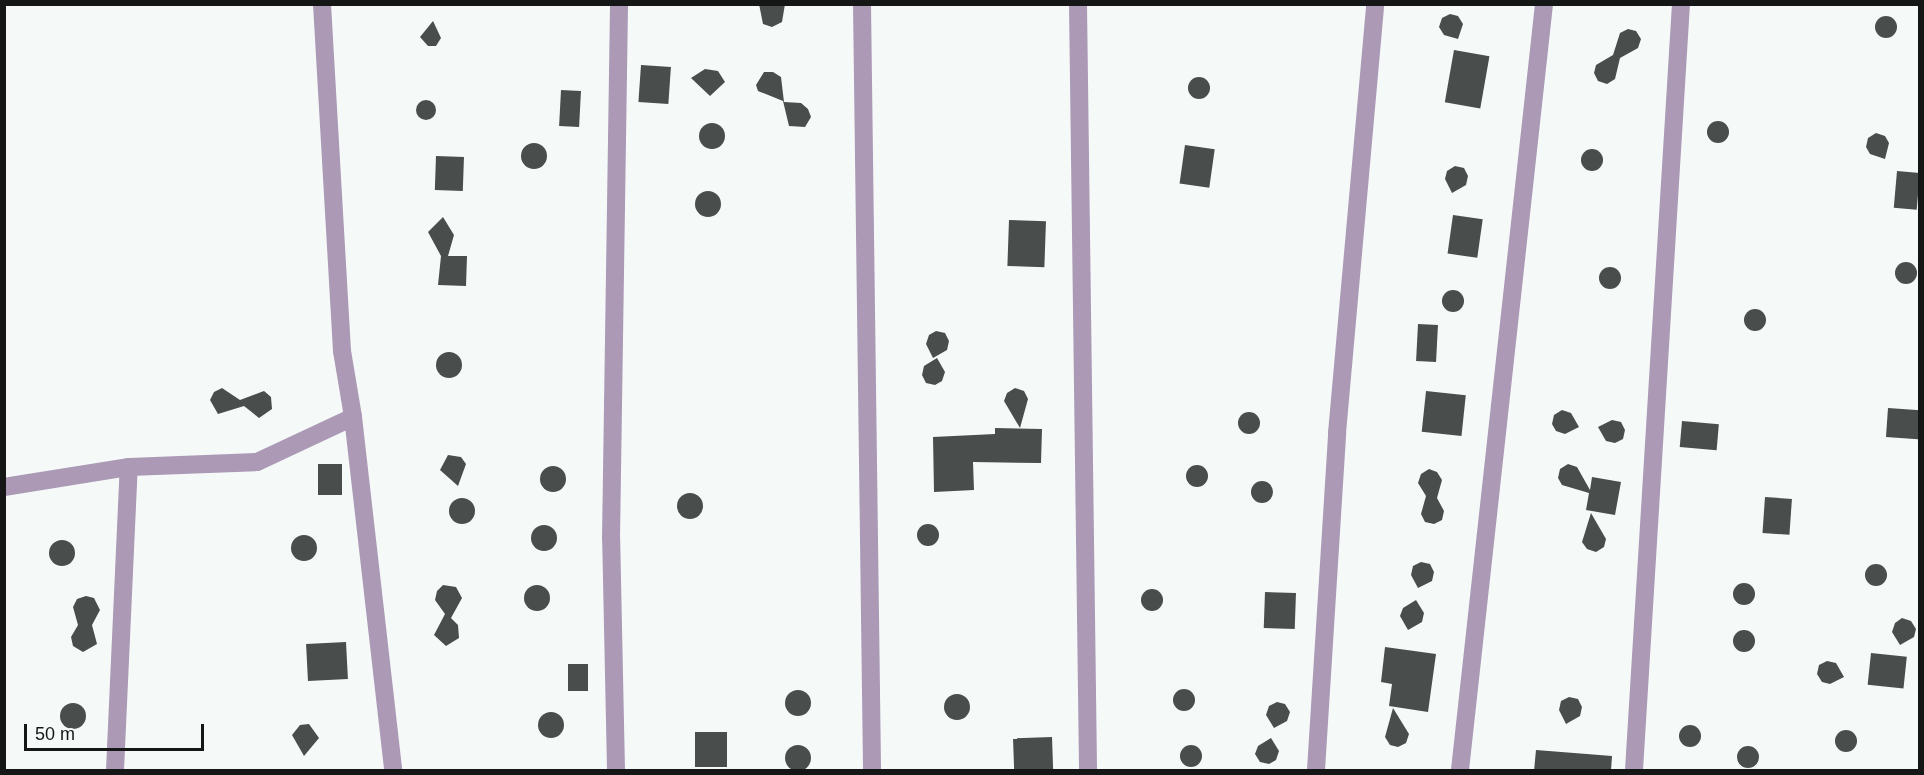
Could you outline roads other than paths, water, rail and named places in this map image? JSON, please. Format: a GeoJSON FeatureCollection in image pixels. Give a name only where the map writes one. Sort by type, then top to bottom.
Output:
{"type":"FeatureCollection","features":[{"type":"Feature","properties":{"kind":"street"},"geometry":{"type":"LineString","coordinates":[[322,4],[342,351],[353,417],[393,771]]}},
{"type":"Feature","properties":{"kind":"street"},"geometry":{"type":"LineString","coordinates":[[616,771],[611,539],[619,4]]}},
{"type":"Feature","properties":{"kind":"street"},"geometry":{"type":"LineString","coordinates":[[862,4],[872,771]]}},
{"type":"Feature","properties":{"kind":"street"},"geometry":{"type":"LineString","coordinates":[[1078,4],[1088,771]]}},
{"type":"Feature","properties":{"kind":"street"},"geometry":{"type":"LineString","coordinates":[[1316,771],[1338,421],[1375,4]]}},
{"type":"Feature","properties":{"kind":"street"},"geometry":{"type":"LineString","coordinates":[[1460,771],[1544,4]]}},
{"type":"Feature","properties":{"kind":"street"},"geometry":{"type":"LineString","coordinates":[[1634,771],[1681,4]]}},
{"type":"Feature","properties":{"kind":"street"},"geometry":{"type":"LineString","coordinates":[[4,487],[129,467],[257,462],[353,417]]}},
{"type":"Feature","properties":{"kind":"street"},"geometry":{"type":"LineString","coordinates":[[115,771],[129,467]]}}]}
